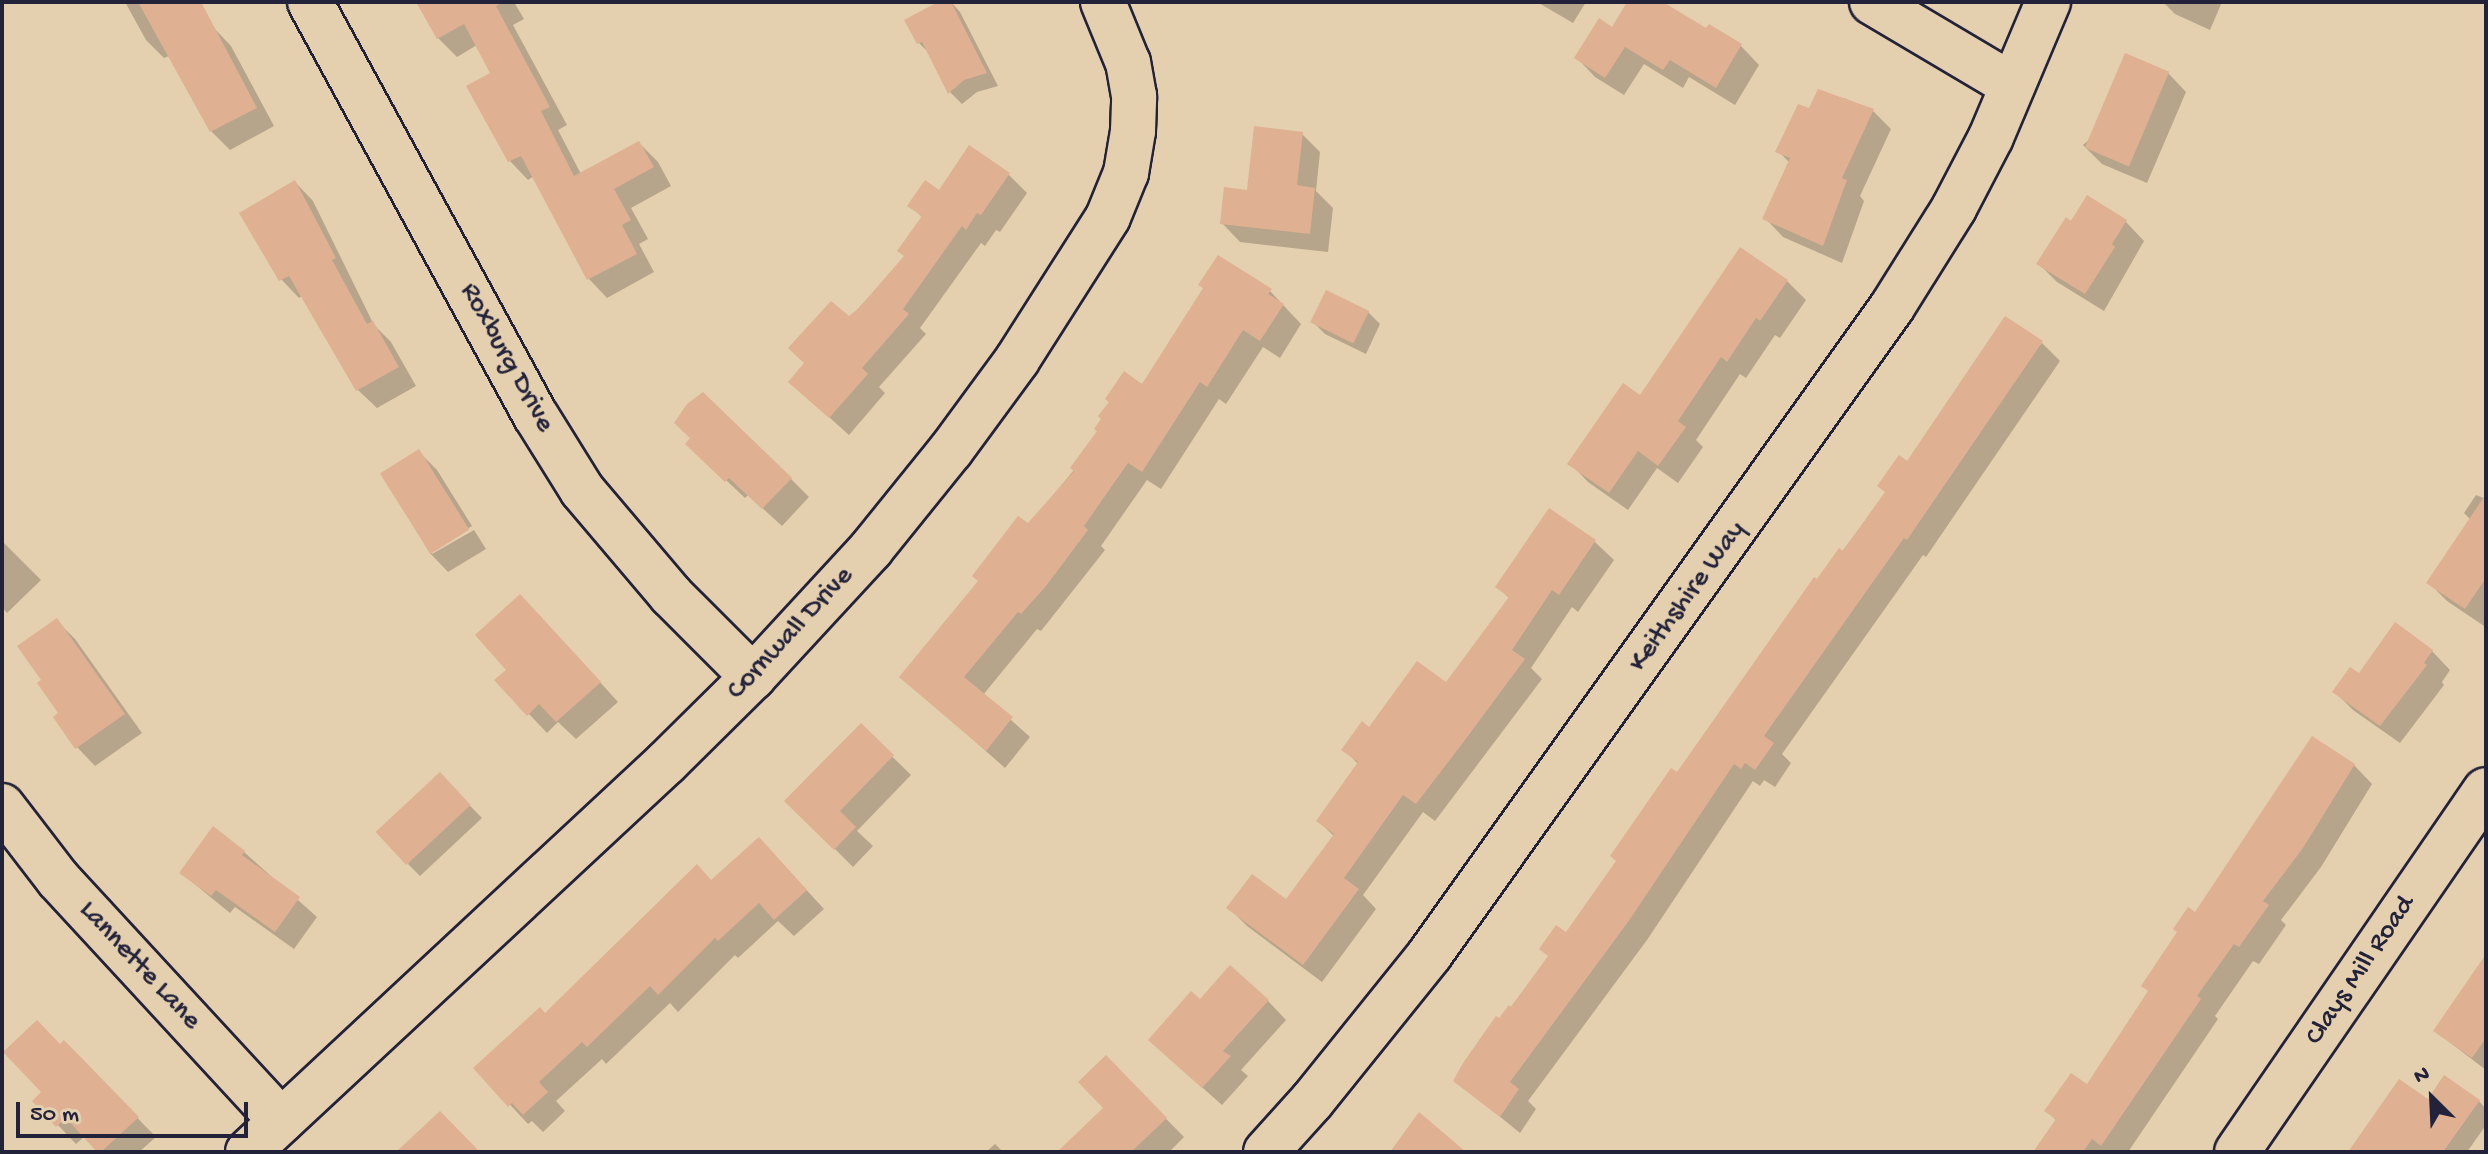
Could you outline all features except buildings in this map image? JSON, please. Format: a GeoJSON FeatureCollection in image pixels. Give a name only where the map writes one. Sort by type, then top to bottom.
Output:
{"type":"FeatureCollection","features":[{"type":"Feature","properties":{"kind":"street","name":"Roxburg Drive"},"geometry":{"type":"LineString","coordinates":[[310,2],[536,416],[582,490],[671,595],[753,677]]}},
{"type":"Feature","properties":{"kind":"street","name":"Cornwall Drive"},"geometry":{"type":"LineString","coordinates":[[248,1152],[667,762],[753,677],[871,549],[951,450],[1017,360],[1108,217],[1126,173],[1133,131],[1134,96],[1128,63],[1103,2]]}},
{"type":"Feature","properties":{"kind":"street"},"geometry":{"type":"LineString","coordinates":[[1872,2],[2012,85]]}},
{"type":"Feature","properties":{"kind":"street","name":"Keithshire Way"},"geometry":{"type":"LineString","coordinates":[[1266,1152],[1312,1101],[1430,954],[1892,307],[1954,208],[1991,137],[2048,2]]}},
{"type":"Feature","properties":{"kind":"street","name":"Clays Mill Road"},"geometry":{"type":"LineString","coordinates":[[2237,1152],[2486,790]]}},
{"type":"Feature","properties":{"kind":"street","name":"Lannette Lane"},"geometry":{"type":"LineString","coordinates":[[2,806],[58,879],[281,1121]]}}]}
